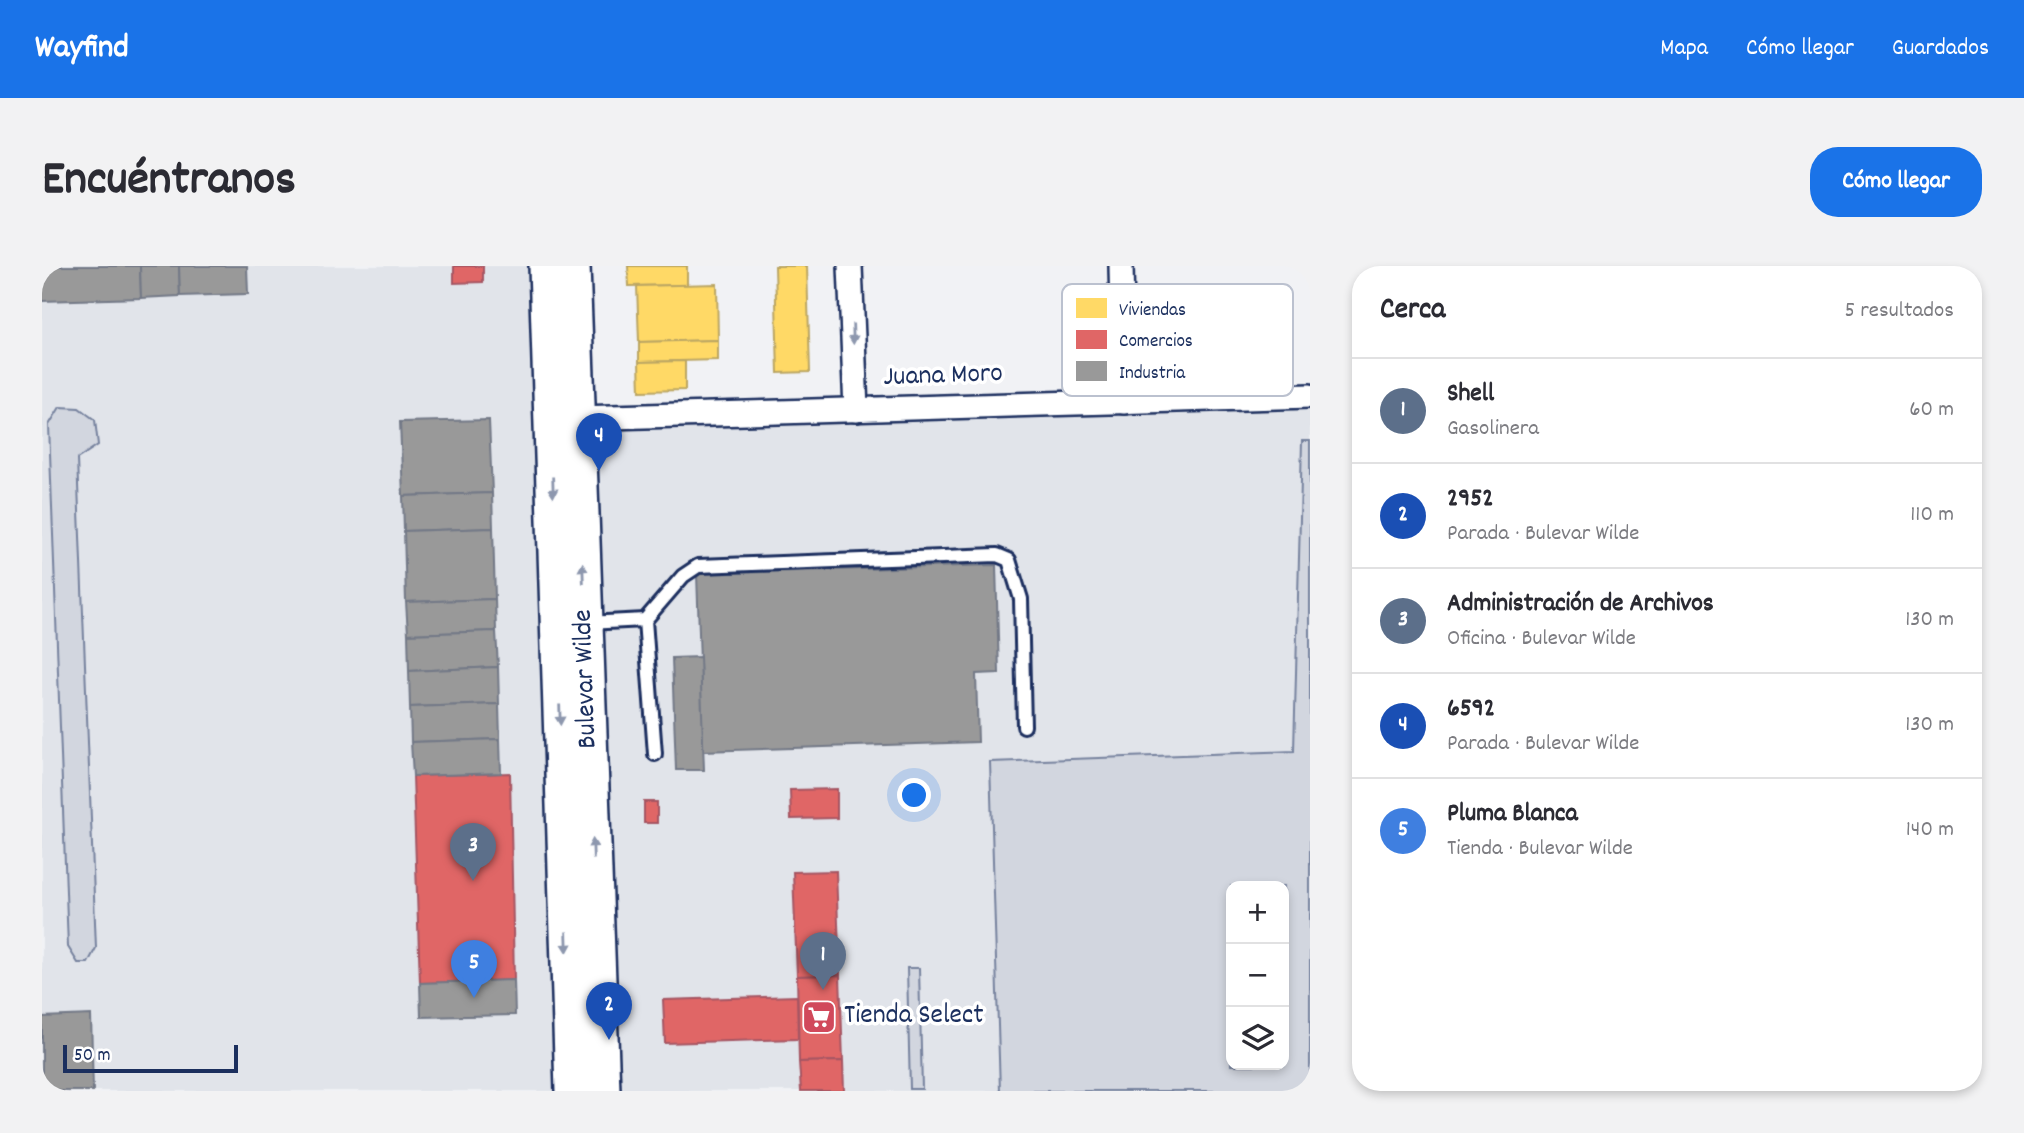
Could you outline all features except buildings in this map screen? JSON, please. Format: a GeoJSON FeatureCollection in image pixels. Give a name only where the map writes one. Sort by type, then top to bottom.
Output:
{"type":"FeatureCollection","features":[{"type":"Feature","properties":{"kind":"main road","name":"Bulevar Wilde"},"geometry":{"type":"LineString","coordinates":[[546,266],[572,1091]]}},
{"type":"Feature","properties":{"kind":"main road","name":"Bulevar Wilde"},"geometry":{"type":"LineString","coordinates":[[573,266],[603,1091]]}},
{"type":"Feature","properties":{"kind":"street"},"geometry":{"type":"LineString","coordinates":[[850,266],[856,410]]}},
{"type":"Feature","properties":{"kind":"street"},"geometry":{"type":"LineString","coordinates":[[1121,266],[1121,284]]}},
{"type":"Feature","properties":{"kind":"street"},"geometry":{"type":"LineString","coordinates":[[1124,396],[1124,402]]}},
{"type":"Feature","properties":{"kind":"street","name":"Juana Moro"},"geometry":{"type":"LineString","coordinates":[[577,418],[1310,396]]}},
{"type":"Feature","properties":{"kind":"lane"},"geometry":{"type":"LineString","coordinates":[[655,754],[645,620],[683,576],[698,566],[997,555],[1009,560],[1021,599],[1024,726]]}},
{"type":"Feature","properties":{"kind":"lane"},"geometry":{"type":"LineString","coordinates":[[585,623],[645,620]]}},
{"type":"Feature","properties":{"kind":"shaded area"},"geometry":{"type":"Polygon","coordinates":[[[42,266],[546,266],[551,418],[1310,396],[1310,1091],[42,1091],[42,266]]]}},
{"type":"Feature","properties":{"kind":"shaded area"},"geometry":{"type":"Polygon","coordinates":[[[60,407],[79,408],[95,420],[98,445],[77,459],[96,948],[88,963],[78,963],[68,947],[49,425],[60,407]]]}},
{"type":"Feature","properties":{"kind":"shaded area"},"geometry":{"type":"Polygon","coordinates":[[[1302,441],[1310,441],[1310,1091],[1000,1091],[990,762],[1294,751],[1302,441]]]}},
{"type":"Feature","properties":{"kind":"shaded area"},"geometry":{"type":"Polygon","coordinates":[[[907,968],[919,968],[922,1089],[910,1089],[907,968]]]}},
{"type":"Feature","properties":{"kind":"place","name":"6592"},"geometry":{"type":"Point","coordinates":[599,471]}},
{"type":"Feature","properties":{"kind":"place","name":"Administración de Archivos"},"geometry":{"type":"Point","coordinates":[473,881]}},
{"type":"Feature","properties":{"kind":"place","name":"Shell"},"geometry":{"type":"Point","coordinates":[823,990]}},
{"type":"Feature","properties":{"kind":"place","name":"Pluma Blanca"},"geometry":{"type":"Point","coordinates":[474,998]}},
{"type":"Feature","properties":{"kind":"place","name":"Tienda Select"},"geometry":{"type":"Point","coordinates":[819,1017]}},
{"type":"Feature","properties":{"kind":"place","name":"2952"},"geometry":{"type":"Point","coordinates":[609,1040]}}]}
